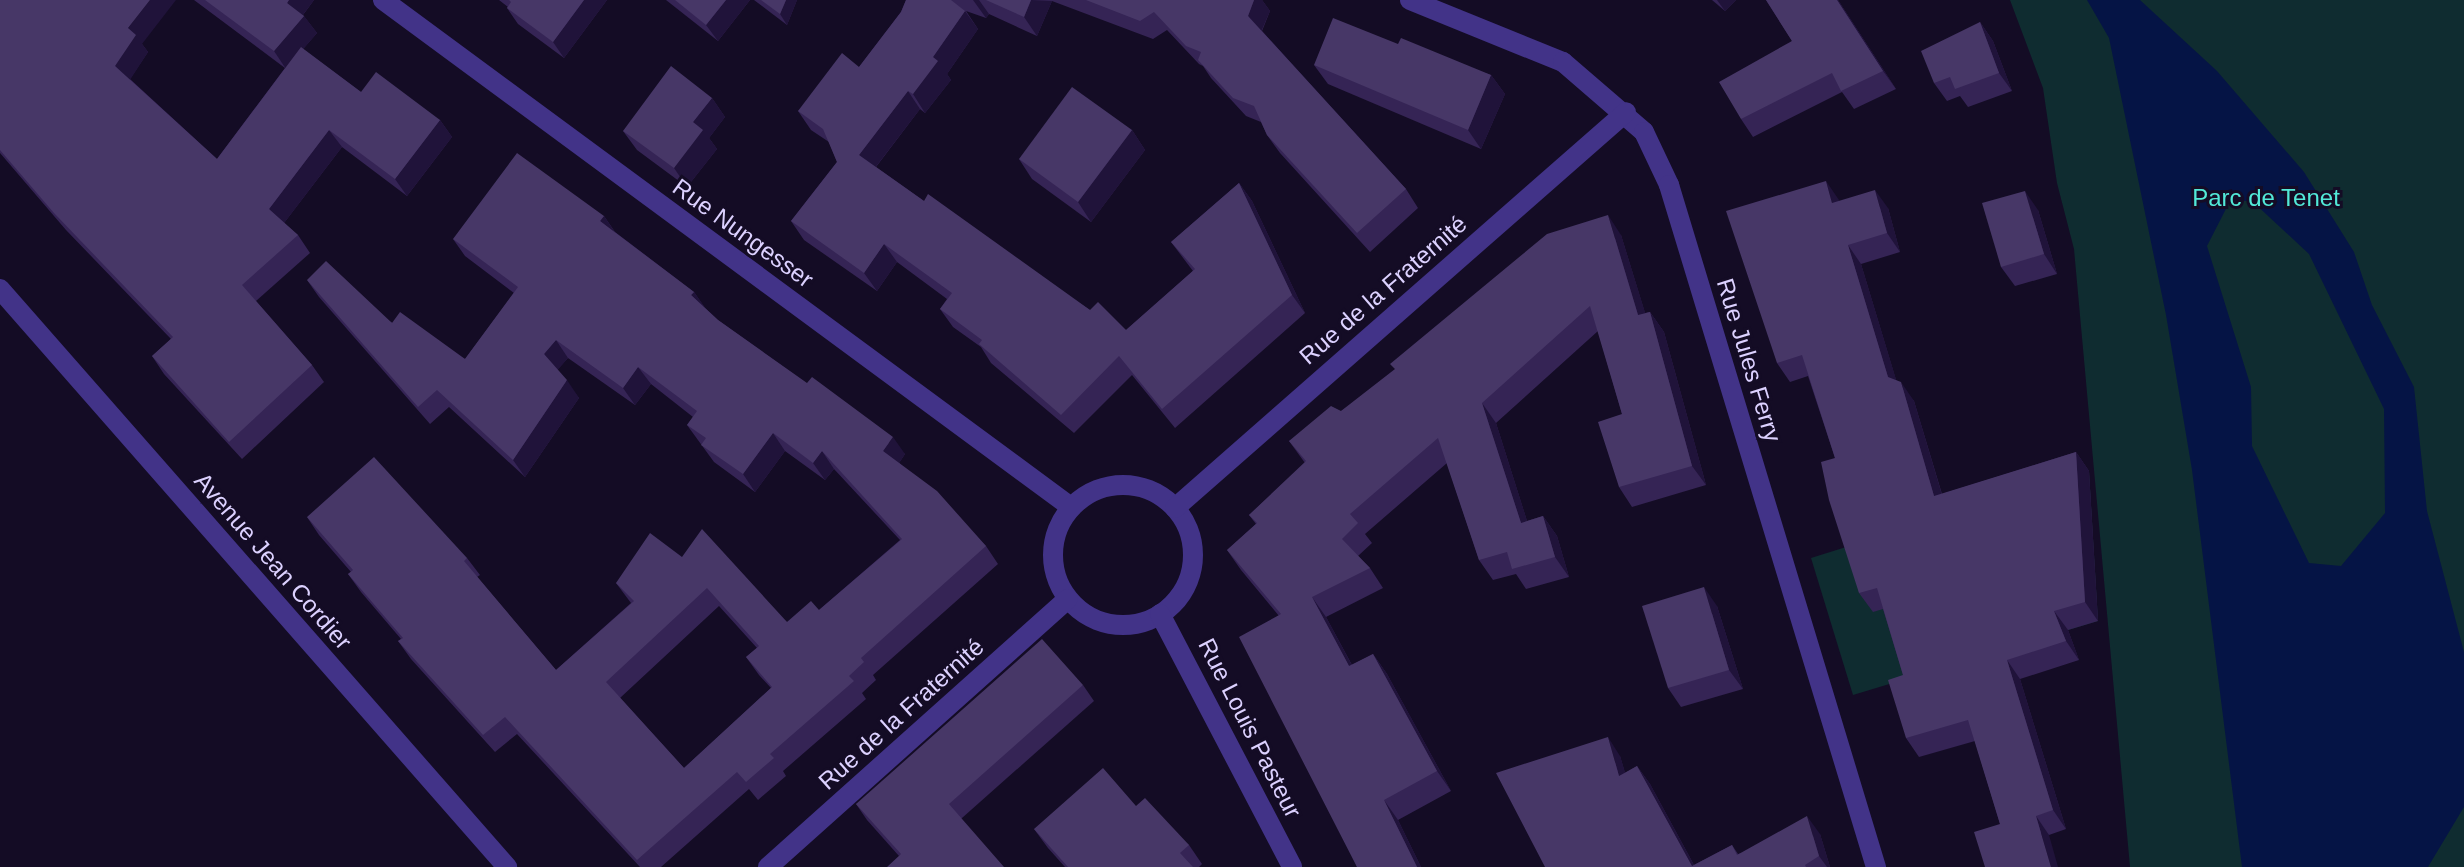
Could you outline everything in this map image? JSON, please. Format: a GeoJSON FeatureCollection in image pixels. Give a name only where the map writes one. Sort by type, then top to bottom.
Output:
{"type":"FeatureCollection","features":[{"type":"Feature","properties":{"kind":"street","name":"Rue Nungesser"},"geometry":{"type":"LineString","coordinates":[[383,0],[1071,507]]}},
{"type":"Feature","properties":{"kind":"street","name":"Rue Jules Ferry"},"geometry":{"type":"LineString","coordinates":[[1410,0],[1563,62],[1626,112],[1644,132],[1669,185],[1876,867]]}},
{"type":"Feature","properties":{"kind":"street","name":"Rue de la Fraternité"},"geometry":{"type":"LineString","coordinates":[[1175,508],[1626,112]]}},
{"type":"Feature","properties":{"kind":"street","name":"Avenue Jean Cordier"},"geometry":{"type":"LineString","coordinates":[[0,289],[507,867]]}},
{"type":"Feature","properties":{"kind":"street"},"geometry":{"type":"LineString","coordinates":[[1112,485],[1135,486],[1175,508],[1188,528],[1193,553],[1190,577],[1178,598],[1160,614],[1142,623],[1112,623],[1083,613],[1068,599],[1056,572],[1054,542],[1071,507],[1112,485]]}},
{"type":"Feature","properties":{"kind":"street","name":"Rue de la Fraternité"},"geometry":{"type":"LineString","coordinates":[[768,867],[1068,599]]}},
{"type":"Feature","properties":{"kind":"street","name":"Rue Louis Pasteur"},"geometry":{"type":"LineString","coordinates":[[1160,614],[1292,867]]}},
{"type":"Feature","properties":{"kind":"green space","name":"Parc de Tenet"},"geometry":{"type":"Polygon","coordinates":[[[2010,0],[2464,0],[2464,867],[2130,867],[2074,249],[2057,183],[2043,88],[2010,0]]]}},
{"type":"Feature","properties":{"kind":"green space"},"geometry":{"type":"Polygon","coordinates":[[[2089,471],[2098,621],[1853,695],[1811,558],[2089,471]]]}},
{"type":"Feature","properties":{"kind":"shaded area"},"geometry":{"type":"Polygon","coordinates":[[[2087,0],[2140,0],[2217,71],[2304,172],[2354,252],[2372,305],[2414,387],[2427,511],[2464,652],[2464,807],[2428,867],[2242,867],[2192,470],[2166,315],[2109,38],[2087,0]],[[2230,201],[2207,246],[2251,387],[2252,446],[2309,563],[2341,566],[2385,513],[2384,409],[2309,254],[2252,201],[2230,201]]]}},
{"type":"Feature","properties":{"kind":"building"},"geometry":{"type":"Polygon","coordinates":[[[0,0],[150,0],[128,28],[136,35],[115,66],[217,159],[301,47],[361,92],[376,72],[440,120],[395,179],[329,130],[269,209],[298,235],[242,285],[312,365],[229,442],[152,356],[173,337],[54,213],[0,150],[0,0]]]}},
{"type":"Feature","properties":{"kind":"building"},"geometry":{"type":"Polygon","coordinates":[[[205,0],[289,0],[287,3],[304,16],[274,51],[205,0]]]}},
{"type":"Feature","properties":{"kind":"building"},"geometry":{"type":"Polygon","coordinates":[[[509,0],[584,0],[553,42],[507,8],[511,2],[509,0]]]}},
{"type":"Feature","properties":{"kind":"building"},"geometry":{"type":"Polygon","coordinates":[[[675,0],[726,0],[706,25],[675,0]]]}},
{"type":"Feature","properties":{"kind":"building"},"geometry":{"type":"Polygon","coordinates":[[[761,0],[786,0],[780,14],[761,0]]]}},
{"type":"Feature","properties":{"kind":"building"},"geometry":{"type":"Polygon","coordinates":[[[906,0],[951,0],[965,11],[933,57],[938,61],[913,94],[908,91],[859,155],[924,201],[928,194],[1090,310],[1098,302],[1126,330],[1195,269],[1171,242],[1239,183],[1292,295],[1162,409],[1119,356],[1061,415],[979,344],[982,340],[940,309],[952,293],[884,244],[864,273],[791,221],[837,162],[823,129],[798,111],[842,53],[859,67],[901,12],[906,0]]]}},
{"type":"Feature","properties":{"kind":"building"},"geometry":{"type":"Polygon","coordinates":[[[986,0],[1031,0],[1024,17],[986,0]]]}},
{"type":"Feature","properties":{"kind":"building"},"geometry":{"type":"Polygon","coordinates":[[[1086,0],[1254,0],[1248,16],[1406,189],[1357,233],[1267,135],[1254,106],[1233,98],[1198,60],[1201,52],[1186,46],[1154,12],[1140,21],[1086,0]]]}},
{"type":"Feature","properties":{"kind":"building"},"geometry":{"type":"Polygon","coordinates":[[[1766,0],[1837,0],[1883,71],[1841,91],[1832,73],[1741,119],[1719,82],[1792,41],[1766,0]]]}},
{"type":"Feature","properties":{"kind":"building"},"geometry":{"type":"Polygon","coordinates":[[[1333,18],[1398,44],[1401,38],[1491,75],[1468,130],[1314,65],[1333,18]]]}},
{"type":"Feature","properties":{"kind":"building"},"geometry":{"type":"Polygon","coordinates":[[[1980,22],[1999,73],[1955,89],[1950,77],[1934,83],[1921,51],[1980,22]]]}},
{"type":"Feature","properties":{"kind":"building"},"geometry":{"type":"Polygon","coordinates":[[[671,66],[712,98],[693,122],[703,130],[674,168],[623,131],[671,66]]]}},
{"type":"Feature","properties":{"kind":"building"},"geometry":{"type":"Polygon","coordinates":[[[1072,87],[1132,130],[1078,202],[1019,159],[1072,87]]]}},
{"type":"Feature","properties":{"kind":"building"},"geometry":{"type":"Polygon","coordinates":[[[517,153],[604,216],[600,221],[694,292],[691,295],[718,320],[807,383],[812,377],[893,437],[883,451],[937,491],[986,546],[861,658],[864,662],[849,676],[854,681],[770,754],[774,758],[746,782],[737,772],[637,860],[505,717],[483,735],[398,641],[403,638],[348,574],[353,570],[307,517],[374,457],[467,558],[464,561],[556,670],[634,601],[616,583],[650,533],[682,557],[702,529],[787,622],[811,601],[819,610],[902,539],[822,451],[813,463],[773,433],[743,474],[701,445],[706,438],[687,425],[697,411],[638,367],[623,388],[556,340],[544,354],[567,380],[513,460],[437,390],[418,407],[307,280],[326,261],[392,323],[400,312],[465,359],[518,287],[453,239],[517,153]],[[707,588],[606,682],[684,768],[772,687],[746,657],[759,646],[707,588]]]}},
{"type":"Feature","properties":{"kind":"building"},"geometry":{"type":"Polygon","coordinates":[[[1826,181],[1832,203],[1875,190],[1887,233],[1848,245],[1888,377],[1901,382],[1934,496],[2076,452],[2085,602],[2054,611],[2066,641],[2007,660],[2053,810],[2036,816],[2051,867],[1985,867],[1974,832],[2000,824],[1968,720],[1906,738],[1888,680],[1903,675],[1877,588],[1859,593],[1829,500],[1821,462],[1835,458],[1802,355],[1777,363],[1726,211],[1826,181]]]}},
{"type":"Feature","properties":{"kind":"building"},"geometry":{"type":"Polygon","coordinates":[[[2025,191],[2044,254],[2001,267],[1982,203],[2025,191]]]}},
{"type":"Feature","properties":{"kind":"building"},"geometry":{"type":"Polygon","coordinates":[[[1608,215],[1638,315],[1650,312],[1692,466],[1619,487],[1598,422],[1622,414],[1590,306],[1482,403],[1521,523],[1543,516],[1555,557],[1512,569],[1507,552],[1479,560],[1438,438],[1350,514],[1358,523],[1342,539],[1370,568],[1312,597],[1349,666],[1373,654],[1437,771],[1384,800],[1417,867],[1357,867],[1239,637],[1281,614],[1227,550],[1257,523],[1249,515],[1306,461],[1289,441],[1331,406],[1341,411],[1395,369],[1390,364],[1547,234],[1608,215]]]}},
{"type":"Feature","properties":{"kind":"building"},"geometry":{"type":"Polygon","coordinates":[[[1704,587],[1729,670],[1668,688],[1642,606],[1704,587]]]}},
{"type":"Feature","properties":{"kind":"building"},"geometry":{"type":"Polygon","coordinates":[[[1042,639],[1083,685],[949,804],[1004,867],[887,867],[901,854],[856,804],[1042,639]]]}},
{"type":"Feature","properties":{"kind":"building"},"geometry":{"type":"Polygon","coordinates":[[[1608,737],[1619,776],[1637,766],[1692,866],[1732,845],[1737,855],[1807,816],[1819,856],[1806,867],[1545,867],[1496,773],[1608,737]]]}},
{"type":"Feature","properties":{"kind":"building"},"geometry":{"type":"Polygon","coordinates":[[[1103,768],[1136,806],[1145,798],[1189,845],[1180,853],[1193,867],[1068,867],[1034,829],[1103,768]]]}}]}
